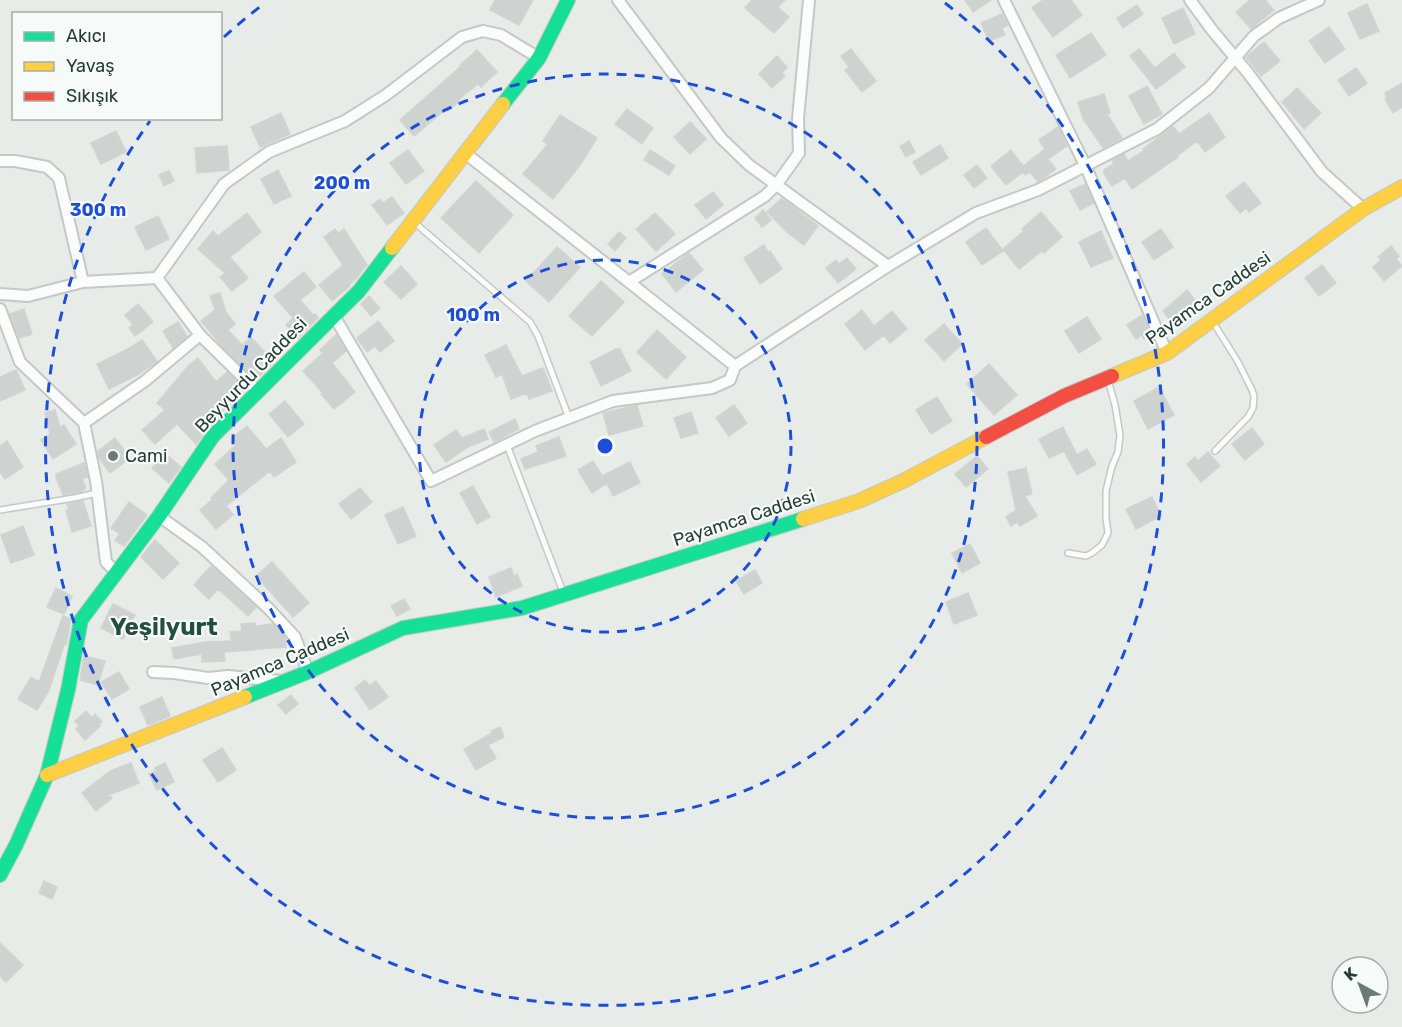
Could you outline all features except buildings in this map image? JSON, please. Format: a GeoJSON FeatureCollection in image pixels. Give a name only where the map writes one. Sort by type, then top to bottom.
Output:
{"type":"FeatureCollection","features":[{"type":"Feature","properties":{"kind":"street","name":"Beyyurdu Caddesi"},"geometry":{"type":"LineString","coordinates":[[0,875],[47,775],[68,690],[81,620],[159,516],[213,436],[359,291],[538,58],[568,0]]}},
{"type":"Feature","properties":{"kind":"street"},"geometry":{"type":"LineString","coordinates":[[618,0],[721,138],[749,165],[888,266]]}},
{"type":"Feature","properties":{"kind":"street"},"geometry":{"type":"LineString","coordinates":[[628,282],[765,196],[777,184],[799,153],[798,118],[809,0]]}},
{"type":"Feature","properties":{"kind":"street"},"geometry":{"type":"LineString","coordinates":[[1004,0],[1085,165],[1167,353]]}},
{"type":"Feature","properties":{"kind":"street"},"geometry":{"type":"LineString","coordinates":[[1190,0],[1322,172],[1363,209]]}},
{"type":"Feature","properties":{"kind":"street"},"geometry":{"type":"LineString","coordinates":[[334,316],[431,481],[535,431],[613,401],[712,388],[730,380],[735,366],[888,266],[975,213],[1038,190],[1157,129],[1209,87],[1254,36],[1280,18],[1319,0]]}},
{"type":"Feature","properties":{"kind":"street"},"geometry":{"type":"LineString","coordinates":[[157,278],[225,184],[269,152],[345,121],[386,95],[462,37],[483,31],[501,35],[538,58]]}},
{"type":"Feature","properties":{"kind":"street"},"geometry":{"type":"LineString","coordinates":[[465,153],[735,366]]}},
{"type":"Feature","properties":{"kind":"street"},"geometry":{"type":"LineString","coordinates":[[0,161],[15,161],[47,167],[59,178],[83,282]]}},
{"type":"Feature","properties":{"kind":"street","name":"Payamca Caddesi"},"geometry":{"type":"LineString","coordinates":[[47,775],[284,682],[403,628],[522,608],[859,501],[903,481],[1055,401],[1167,353],[1363,209],[1402,187]]}},
{"type":"Feature","properties":{"kind":"street"},"geometry":{"type":"LineString","coordinates":[[0,294],[28,296],[83,282],[157,278]]}},
{"type":"Feature","properties":{"kind":"street"},"geometry":{"type":"LineString","coordinates":[[157,278],[200,335],[258,392]]}},
{"type":"Feature","properties":{"kind":"street"},"geometry":{"type":"LineString","coordinates":[[0,309],[20,362],[84,423],[97,493],[106,562],[116,572]]}},
{"type":"Feature","properties":{"kind":"street"},"geometry":{"type":"LineString","coordinates":[[84,423],[145,381],[200,335]]}},
{"type":"Feature","properties":{"kind":"street"},"geometry":{"type":"LineString","coordinates":[[159,516],[202,547],[274,615],[295,637],[308,672]]}},
{"type":"Feature","properties":{"kind":"street"},"geometry":{"type":"LineString","coordinates":[[153,672],[284,682]]}},
{"type":"Feature","properties":{"kind":"lane"},"geometry":{"type":"LineString","coordinates":[[413,221],[530,322],[538,336],[569,418]]}},
{"type":"Feature","properties":{"kind":"lane"},"geometry":{"type":"LineString","coordinates":[[1212,320],[1238,362],[1254,396],[1253,408],[1248,417],[1215,451]]}},
{"type":"Feature","properties":{"kind":"lane"},"geometry":{"type":"LineString","coordinates":[[1068,553],[1086,556],[1102,545],[1108,533],[1106,491],[1118,452],[1120,435],[1107,377]]}},
{"type":"Feature","properties":{"kind":"lane"},"geometry":{"type":"LineString","coordinates":[[507,445],[565,594]]}},
{"type":"Feature","properties":{"kind":"lane"},"geometry":{"type":"LineString","coordinates":[[0,510],[97,493]]}},
{"type":"Feature","properties":{"kind":"traffic: fast"},"geometry":{"type":"LineString","coordinates":[[503,104],[539,58],[568,0]]}},
{"type":"Feature","properties":{"kind":"traffic: fast"},"geometry":{"type":"LineString","coordinates":[[0,875],[47,775],[68,690],[81,620],[159,516],[213,436],[359,291],[392,248]]}},
{"type":"Feature","properties":{"kind":"traffic: fast"},"geometry":{"type":"LineString","coordinates":[[245,697],[308,672],[403,628],[522,608],[803,519]]}},
{"type":"Feature","properties":{"kind":"traffic: slow"},"geometry":{"type":"LineString","coordinates":[[392,248],[503,104]]}},
{"type":"Feature","properties":{"kind":"traffic: slow"},"geometry":{"type":"LineString","coordinates":[[1112,376],[1167,353],[1363,209],[1402,187]]}},
{"type":"Feature","properties":{"kind":"traffic: slow"},"geometry":{"type":"LineString","coordinates":[[803,519],[859,501],[903,481],[986,437]]}},
{"type":"Feature","properties":{"kind":"traffic: slow"},"geometry":{"type":"LineString","coordinates":[[47,775],[245,697]]}},
{"type":"Feature","properties":{"kind":"traffic: jam"},"geometry":{"type":"LineString","coordinates":[[986,437],[1064,396],[1112,376]]}},
{"type":"Feature","properties":{"kind":"place","name":"Cami"},"geometry":{"type":"Point","coordinates":[113,456]}},
{"type":"Feature","properties":{"kind":"district","name":"Yeşilyurt"},"geometry":{"type":"Point","coordinates":[164,627]}}]}
